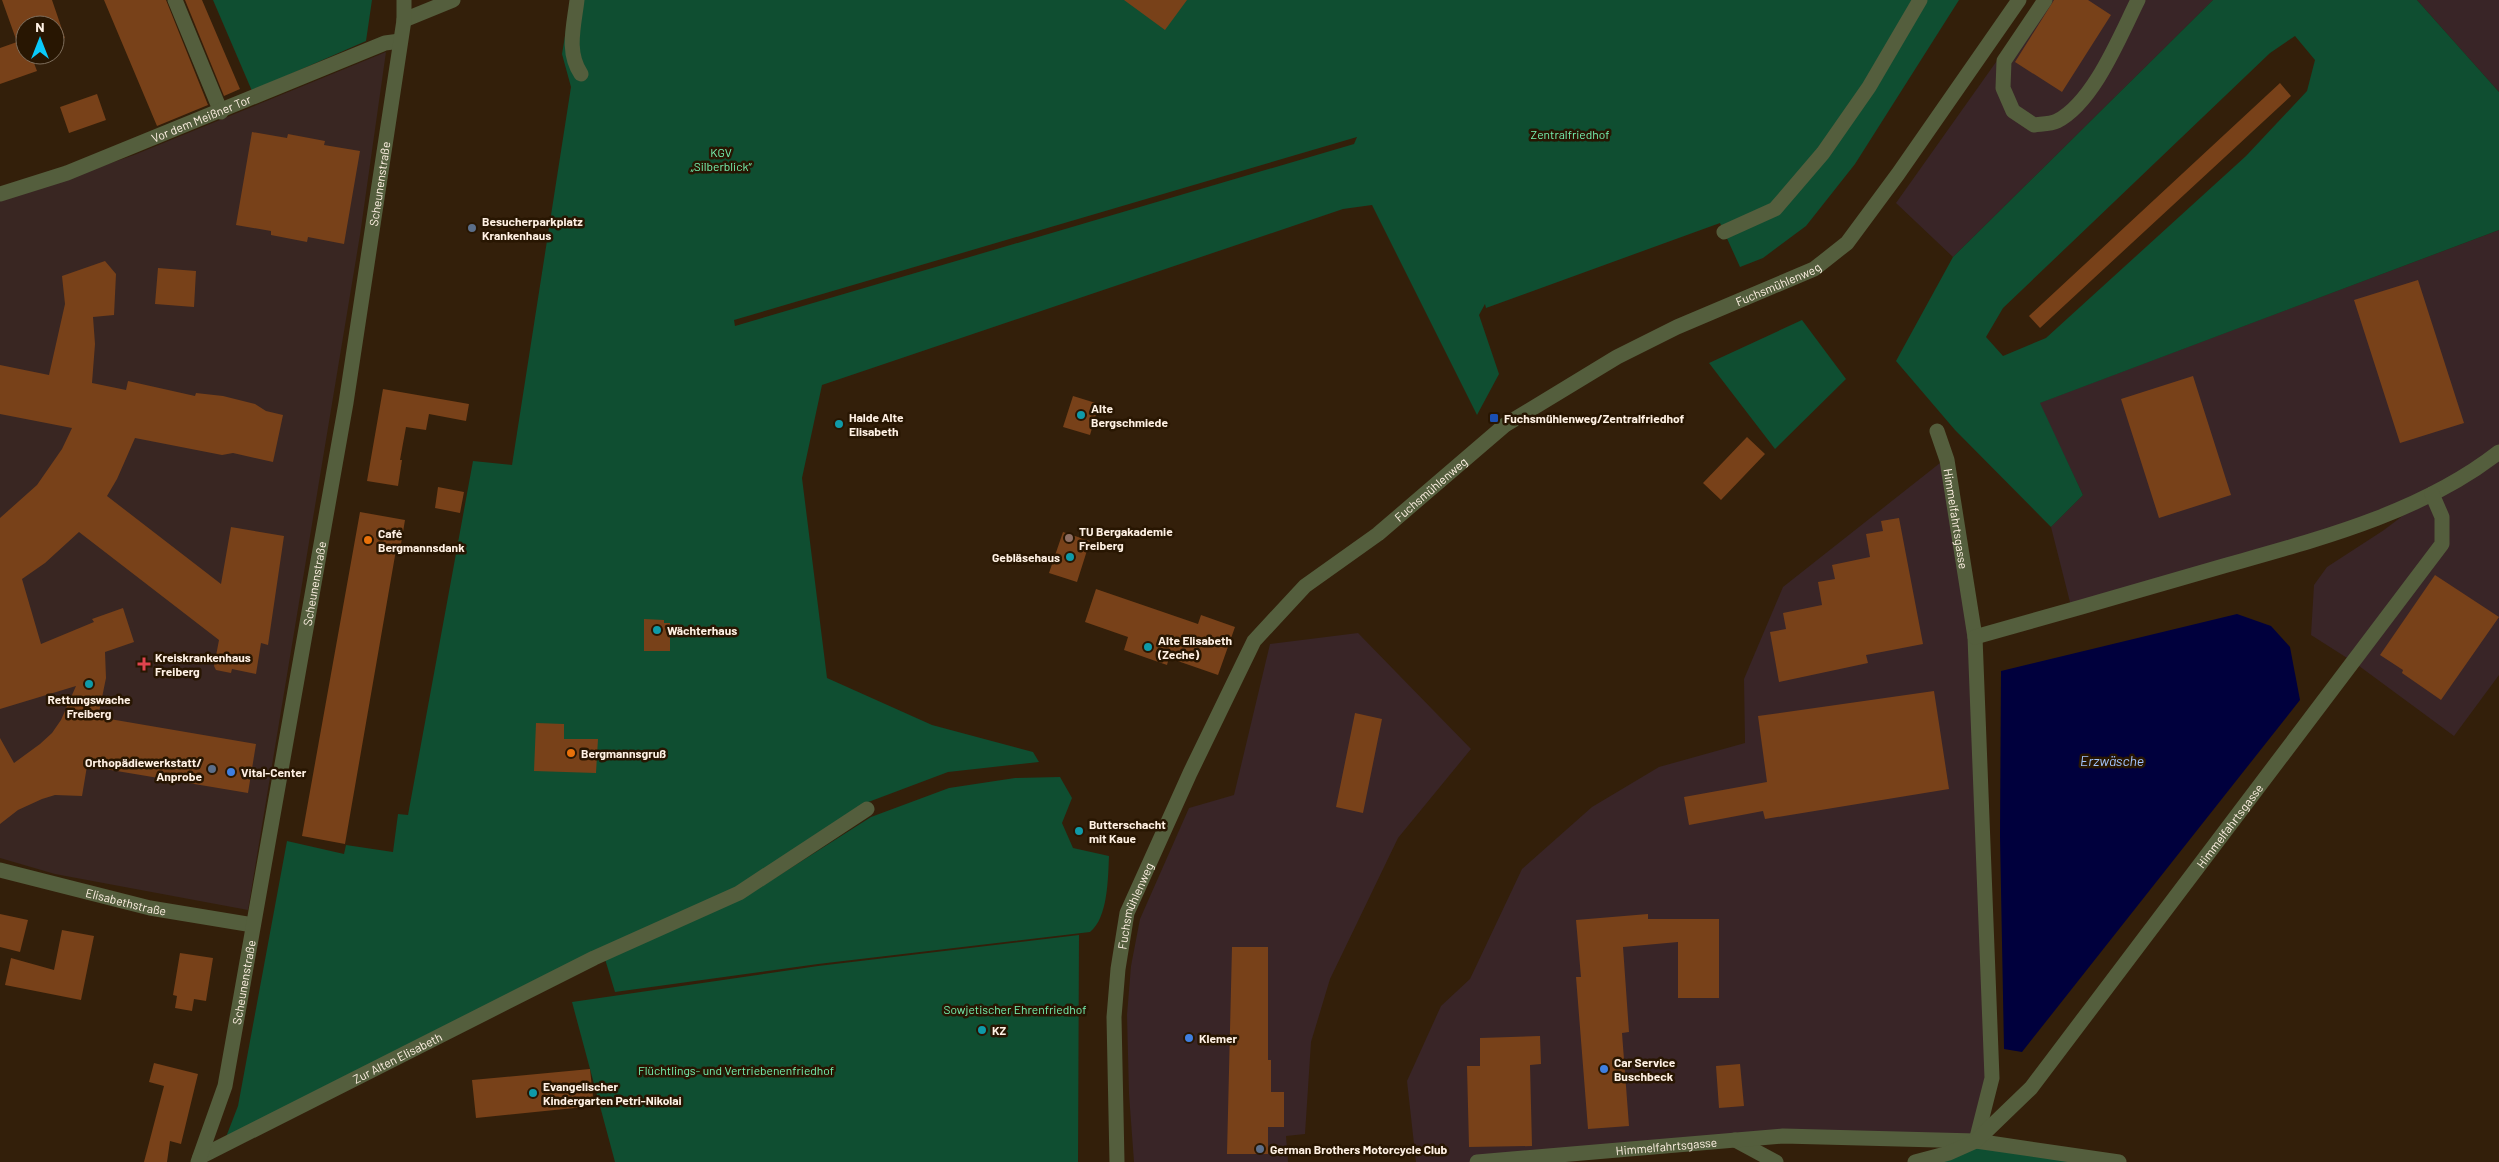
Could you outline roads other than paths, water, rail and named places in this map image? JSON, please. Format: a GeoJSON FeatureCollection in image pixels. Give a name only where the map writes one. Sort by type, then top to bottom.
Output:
{"type":"FeatureCollection","features":[{"type":"Feature","properties":{"kind":"street"},"geometry":{"type":"LineString","coordinates":[[175,0],[221,112]]}},
{"type":"Feature","properties":{"kind":"street","name":"Scheunenstraße"},"geometry":{"type":"LineString","coordinates":[[199,1160],[226,1086],[348,393],[404,20],[404,0]]}},
{"type":"Feature","properties":{"kind":"street"},"geometry":{"type":"LineString","coordinates":[[404,20],[453,0]]}},
{"type":"Feature","properties":{"kind":"street"},"geometry":{"type":"LineString","coordinates":[[576,0],[571,52],[574,63],[582,74]]}},
{"type":"Feature","properties":{"kind":"street"},"geometry":{"type":"LineString","coordinates":[[1724,232],[1775,209],[1823,153],[1869,87],[1920,0]]}},
{"type":"Feature","properties":{"kind":"street","name":"Fuchsmühlenweg"},"geometry":{"type":"LineString","coordinates":[[1117,1162],[1114,1017],[1118,969],[1128,913],[1190,773],[1254,641],[1305,586],[1378,534],[1506,426],[1617,357],[1677,327],[1814,269],[1847,243],[1898,174],[2019,0]]}},
{"type":"Feature","properties":{"kind":"street"},"geometry":{"type":"LineString","coordinates":[[2045,0],[2004,60],[2003,88],[2013,111],[2034,125],[2056,122],[2079,104],[2102,70],[2138,0]]}},
{"type":"Feature","properties":{"kind":"street","name":"Vor dem Meißner Tor"},"geometry":{"type":"LineString","coordinates":[[0,194],[66,173],[221,112],[385,43],[400,41]]}},
{"type":"Feature","properties":{"kind":"street","name":"Himmelfahrtsgasse"},"geometry":{"type":"LineString","coordinates":[[1937,431],[1947,460],[1975,637],[1992,1078],[1976,1141]]}},
{"type":"Feature","properties":{"kind":"street"},"geometry":{"type":"LineString","coordinates":[[1975,637],[2333,535],[2432,494],[2463,477],[2499,452]]}},
{"type":"Feature","properties":{"kind":"street","name":"Himmelfahrtsgasse"},"geometry":{"type":"LineString","coordinates":[[1916,1162],[1949,1153],[1976,1141],[2031,1088],[2442,544],[2442,517],[2432,494]]}},
{"type":"Feature","properties":{"kind":"street","name":"Zur Alten Elisabeth"},"geometry":{"type":"LineString","coordinates":[[199,1160],[594,958],[739,894],[867,809]]}},
{"type":"Feature","properties":{"kind":"street","name":"Elisabethstraße"},"geometry":{"type":"LineString","coordinates":[[0,870],[150,908],[253,925]]}},
{"type":"Feature","properties":{"kind":"street","name":"Himmelfahrtsgasse"},"geometry":{"type":"LineString","coordinates":[[1477,1162],[1783,1136],[1976,1141]]}},
{"type":"Feature","properties":{"kind":"street"},"geometry":{"type":"LineString","coordinates":[[1735,1140],[1776,1162]]}},
{"type":"Feature","properties":{"kind":"street"},"geometry":{"type":"LineString","coordinates":[[1976,1141],[2119,1162]]}},
{"type":"Feature","properties":{"kind":"water","name":"Erzwäsche"},"geometry":{"type":"Polygon","coordinates":[[[2237,614],[2271,626],[2290,647],[2300,700],[2022,1052],[2004,1049],[2000,836],[2001,671],[2237,614]]]}},
{"type":"Feature","properties":{"kind":"place","name":"Besucherparkplatz Krankenhaus"},"geometry":{"type":"Point","coordinates":[472,228]}},
{"type":"Feature","properties":{"kind":"place","name":"Alte Bergschmiede"},"geometry":{"type":"Point","coordinates":[1081,415]}},
{"type":"Feature","properties":{"kind":"place","name":"Fuchsmühlenweg/Zentralfriedhof"},"geometry":{"type":"Point","coordinates":[1494,418]}},
{"type":"Feature","properties":{"kind":"place","name":"Halde Alte Elisabeth"},"geometry":{"type":"Point","coordinates":[839,424]}},
{"type":"Feature","properties":{"kind":"place","name":"TU Bergakademie Freiberg"},"geometry":{"type":"Point","coordinates":[1069,538]}},
{"type":"Feature","properties":{"kind":"place","name":"Café Bergmannsdank"},"geometry":{"type":"Point","coordinates":[368,540]}},
{"type":"Feature","properties":{"kind":"place","name":"Gebläsehaus"},"geometry":{"type":"Point","coordinates":[1070,557]}},
{"type":"Feature","properties":{"kind":"place","name":"Wächterhaus"},"geometry":{"type":"Point","coordinates":[657,630]}},
{"type":"Feature","properties":{"kind":"place","name":"Alte Elisabeth (Zeche)"},"geometry":{"type":"Point","coordinates":[1148,647]}},
{"type":"Feature","properties":{"kind":"place","name":"Kreiskrankenhaus Freiberg"},"geometry":{"type":"Point","coordinates":[144,664]}},
{"type":"Feature","properties":{"kind":"place","name":"Rettungswache Freiberg"},"geometry":{"type":"Point","coordinates":[89,684]}},
{"type":"Feature","properties":{"kind":"place","name":"Bergmannsgruß"},"geometry":{"type":"Point","coordinates":[571,753]}},
{"type":"Feature","properties":{"kind":"place","name":"Orthopädiewerkstatt/ Anprobe"},"geometry":{"type":"Point","coordinates":[212,769]}},
{"type":"Feature","properties":{"kind":"place","name":"Vital-Center"},"geometry":{"type":"Point","coordinates":[231,772]}},
{"type":"Feature","properties":{"kind":"place","name":"Butterschacht mit Kaue"},"geometry":{"type":"Point","coordinates":[1079,831]}},
{"type":"Feature","properties":{"kind":"place","name":"KZ"},"geometry":{"type":"Point","coordinates":[982,1030]}},
{"type":"Feature","properties":{"kind":"place","name":"Klemer"},"geometry":{"type":"Point","coordinates":[1189,1038]}},
{"type":"Feature","properties":{"kind":"place","name":"Car Service Buschbeck"},"geometry":{"type":"Point","coordinates":[1604,1069]}},
{"type":"Feature","properties":{"kind":"place","name":"Evangelischer Kindergarten Petri-Nikolai"},"geometry":{"type":"Point","coordinates":[533,1093]}},
{"type":"Feature","properties":{"kind":"place","name":"German Brothers Motorcycle Club"},"geometry":{"type":"Point","coordinates":[1260,1149]}},
{"type":"Feature","properties":{"kind":"park label","name":"Zentralfriedhof"},"geometry":{"type":"Point","coordinates":[1570,134]}},
{"type":"Feature","properties":{"kind":"park label","name":"KGV „Silberblick“"},"geometry":{"type":"Point","coordinates":[721,159]}},
{"type":"Feature","properties":{"kind":"park label","name":"Sowjetischer Ehrenfriedhof"},"geometry":{"type":"Point","coordinates":[1015,1009]}},
{"type":"Feature","properties":{"kind":"park label","name":"Flüchtlings- und Vertriebenenfriedhof"},"geometry":{"type":"Point","coordinates":[736,1070]}}]}
